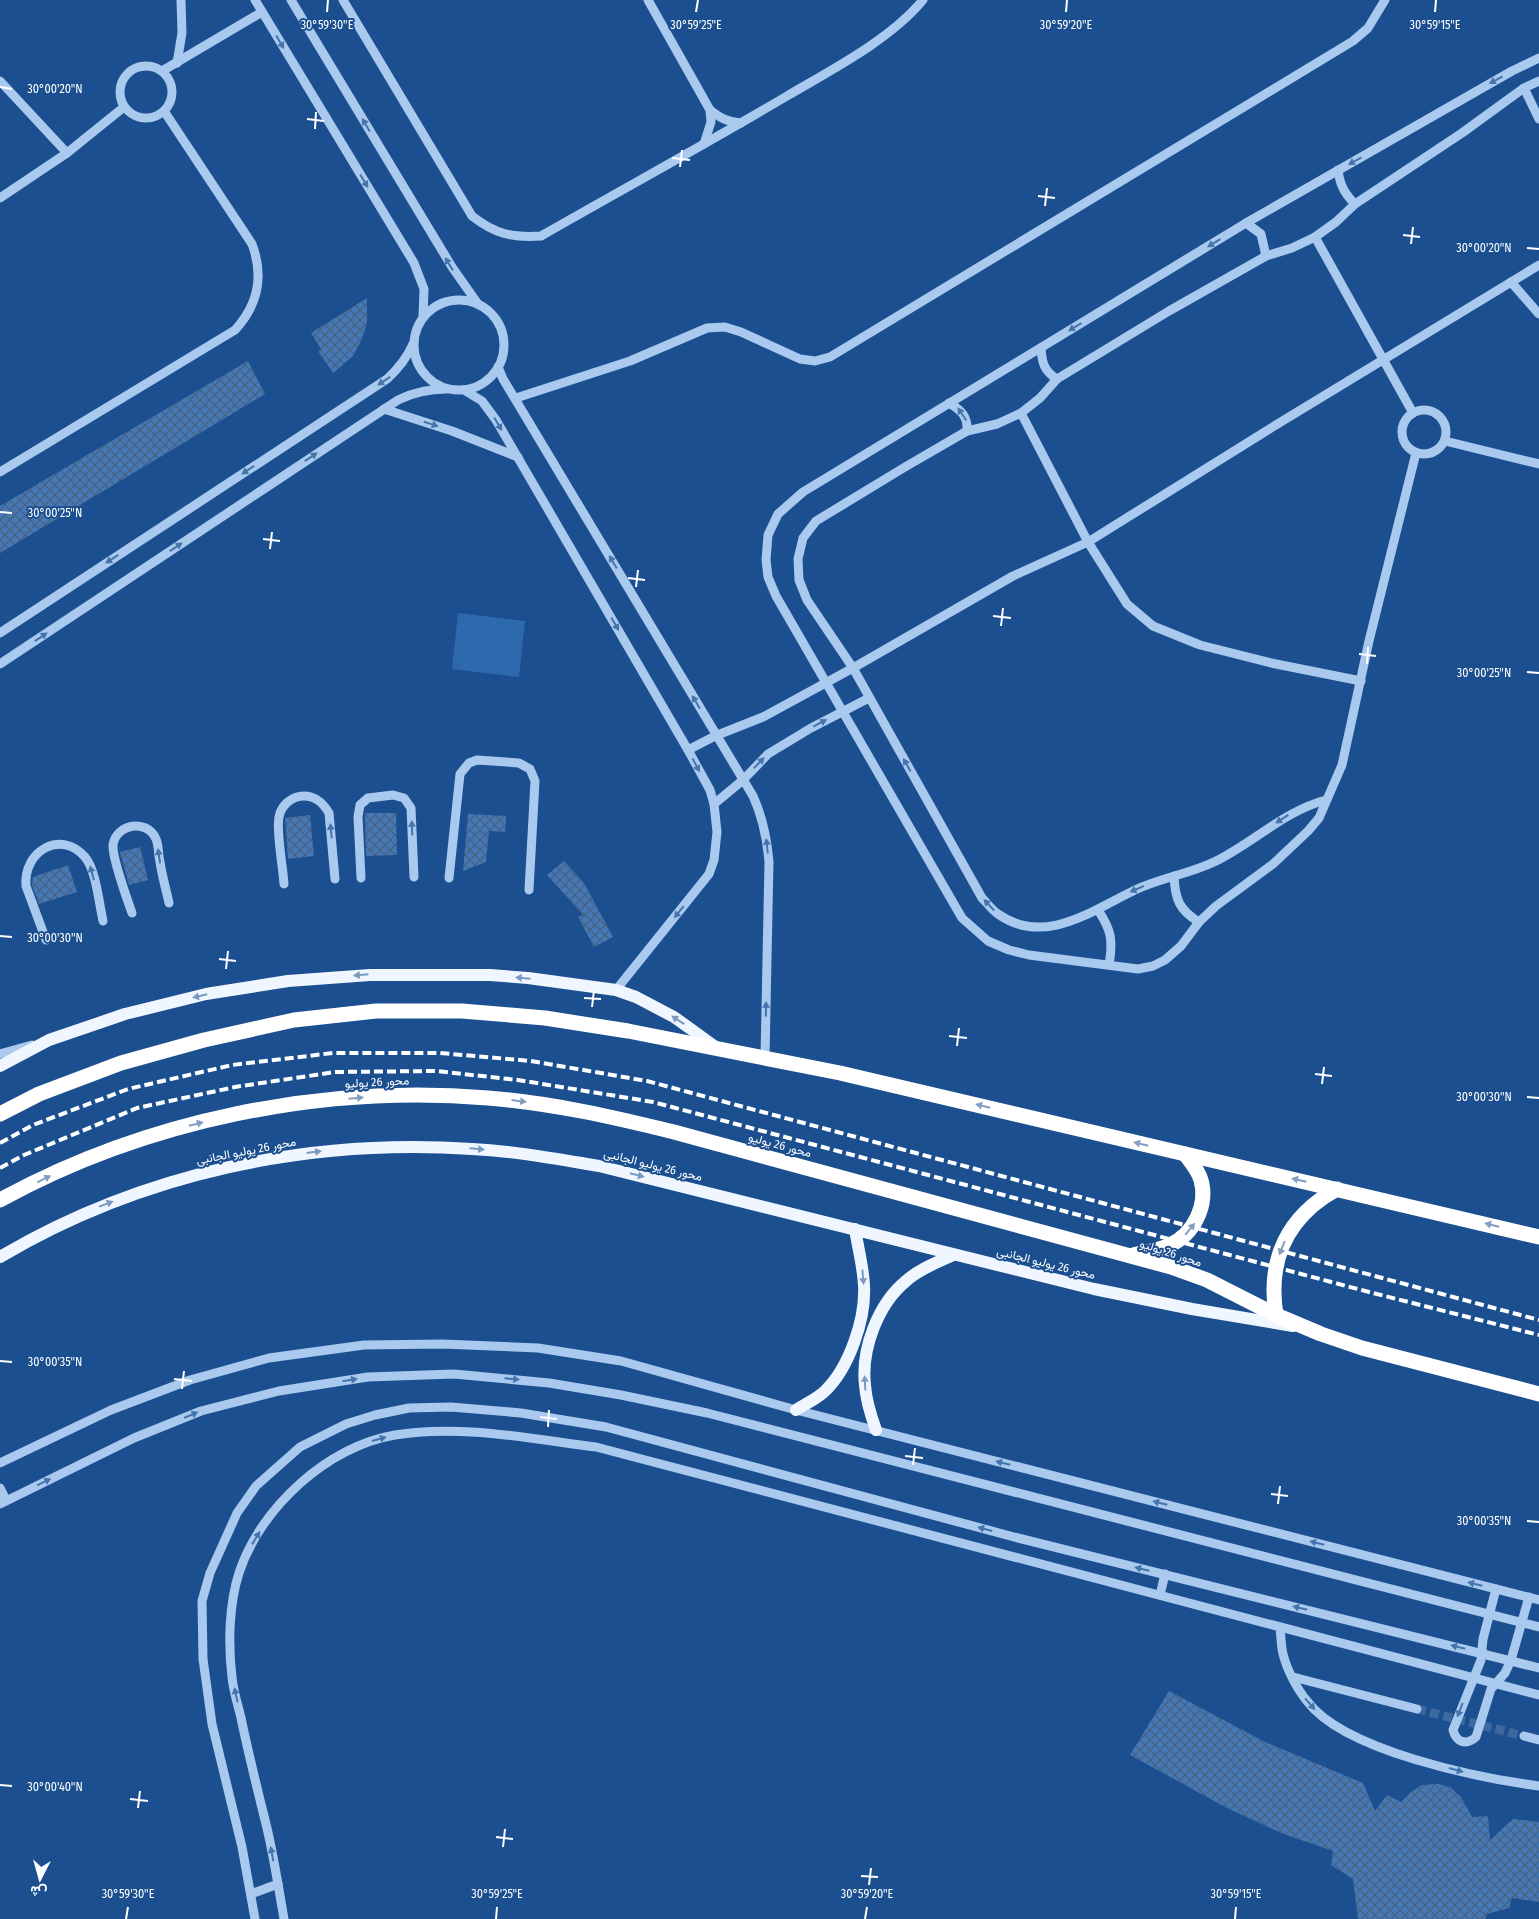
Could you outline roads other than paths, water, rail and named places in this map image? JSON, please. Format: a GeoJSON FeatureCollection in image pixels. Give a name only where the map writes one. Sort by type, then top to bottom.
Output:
{"type":"FeatureCollection","features":[{"type":"Feature","properties":{"kind":"highway"},"geometry":{"type":"LineString","coordinates":[[0,1114],[39,1094],[120,1063],[204,1040],[294,1020],[376,1011],[462,1011],[546,1018],[764,1057],[915,1089],[1539,1237]]}},
{"type":"Feature","properties":{"kind":"highway","name":"محور 26 يوليو"},"geometry":{"type":"LineString","coordinates":[[0,1200],[59,1171],[117,1148],[177,1129],[238,1114],[300,1103],[362,1097],[426,1095],[488,1098],[551,1105],[613,1116],[1170,1266],[1207,1280],[1304,1328],[1362,1348],[1539,1394]]}},
{"type":"Feature","properties":{"kind":"highway"},"geometry":{"type":"LineString","coordinates":[[1132,1255],[1170,1245],[1184,1237],[1194,1225],[1200,1211],[1203,1196],[1201,1180],[1195,1166],[1185,1154]]}},
{"type":"Feature","properties":{"kind":"highway"},"geometry":{"type":"LineString","coordinates":[[1276,1315],[1273,1300],[1275,1270],[1284,1241],[1292,1228],[1312,1205],[1338,1189]]}},
{"type":"Feature","properties":{"kind":"main road"},"geometry":{"type":"LineString","coordinates":[[0,1066],[49,1040],[134,1012],[206,994],[288,981],[370,975],[490,975],[528,978],[616,990],[636,997],[674,1017],[717,1048]]}},
{"type":"Feature","properties":{"kind":"main road","name":"محور 26 يوليو الجانبى"},"geometry":{"type":"LineString","coordinates":[[0,1257],[33,1237],[92,1210],[152,1188],[214,1170],[277,1156],[342,1149],[472,1148],[536,1155],[599,1166],[1094,1289],[1192,1310],[1304,1328]]}},
{"type":"Feature","properties":{"kind":"main road"},"geometry":{"type":"LineString","coordinates":[[796,1410],[824,1392],[836,1378],[844,1366],[858,1329],[864,1288],[862,1267],[854,1229]]}},
{"type":"Feature","properties":{"kind":"main road"},"geometry":{"type":"LineString","coordinates":[[876,1430],[864,1384],[868,1346],[878,1318],[896,1289],[907,1279],[953,1255]]}},
{"type":"Feature","properties":{"kind":"street"},"geometry":{"type":"LineString","coordinates":[[177,63],[182,33],[181,0]]}},
{"type":"Feature","properties":{"kind":"street"},"geometry":{"type":"LineString","coordinates":[[255,0],[414,263],[424,289],[423,316]]}},
{"type":"Feature","properties":{"kind":"street"},"geometry":{"type":"LineString","coordinates":[[291,0],[452,268],[478,304]]}},
{"type":"Feature","properties":{"kind":"street"},"geometry":{"type":"LineString","coordinates":[[343,0],[472,216],[487,228],[504,234],[522,237],[541,236],[741,123],[860,53],[913,12],[923,0]]}},
{"type":"Feature","properties":{"kind":"street"},"geometry":{"type":"LineString","coordinates":[[648,0],[710,110],[729,122],[741,123]]}},
{"type":"Feature","properties":{"kind":"street"},"geometry":{"type":"LineString","coordinates":[[516,398],[630,361],[707,328],[725,326],[800,359],[815,361],[830,357],[1353,41],[1368,28],[1385,0]]}},
{"type":"Feature","properties":{"kind":"street"},"geometry":{"type":"LineString","coordinates":[[162,71],[262,12]]}},
{"type":"Feature","properties":{"kind":"street"},"geometry":{"type":"LineString","coordinates":[[1416,453],[1376,613],[1342,765],[1319,818],[1290,849],[1230,895],[1199,922],[1181,946],[1165,960],[1153,966],[1138,968],[1109,966],[1029,955],[1009,950],[988,941],[962,918],[776,596],[768,577],[766,560],[768,536],[778,514],[803,492],[948,402],[1246,224],[1512,71],[1539,58]]}},
{"type":"Feature","properties":{"kind":"street"},"geometry":{"type":"LineString","coordinates":[[150,66],[162,71],[171,83],[172,91],[171,98],[164,111],[150,118],[136,117],[124,107],[119,94],[121,81],[125,75],[136,67],[150,66]]}},
{"type":"Feature","properties":{"kind":"street"},"geometry":{"type":"LineString","coordinates":[[1326,800],[1310,804],[1296,811],[1242,846],[1213,862],[1143,886],[1079,919],[1061,924],[1032,927],[1015,924],[997,914],[982,898],[853,668],[807,600],[799,580],[798,559],[803,538],[816,521],[967,431],[997,424],[1021,413],[1040,398],[1058,378],[1169,311],[1266,256],[1292,248],[1315,236],[1336,222],[1354,204],[1462,134],[1524,88],[1539,81]]}},
{"type":"Feature","properties":{"kind":"street"},"geometry":{"type":"LineString","coordinates":[[0,82],[67,153]]}},
{"type":"Feature","properties":{"kind":"street"},"geometry":{"type":"LineString","coordinates":[[1524,88],[1539,119]]}},
{"type":"Feature","properties":{"kind":"street"},"geometry":{"type":"LineString","coordinates":[[0,198],[67,153],[124,107]]}},
{"type":"Feature","properties":{"kind":"street"},"geometry":{"type":"LineString","coordinates":[[704,144],[711,122],[710,110]]}},
{"type":"Feature","properties":{"kind":"street"},"geometry":{"type":"LineString","coordinates":[[0,472],[234,330],[246,316],[255,300],[259,276],[252,244],[164,111]]}},
{"type":"Feature","properties":{"kind":"street"},"geometry":{"type":"LineString","coordinates":[[1338,170],[1344,194],[1354,204]]}},
{"type":"Feature","properties":{"kind":"street"},"geometry":{"type":"LineString","coordinates":[[1246,224],[1261,234],[1266,256]]}},
{"type":"Feature","properties":{"kind":"street"},"geometry":{"type":"LineString","coordinates":[[1315,236],[1413,413]]}},
{"type":"Feature","properties":{"kind":"street"},"geometry":{"type":"LineString","coordinates":[[688,750],[715,736],[763,717],[853,668],[1013,576],[1088,542],[1383,359],[1539,265]]}},
{"type":"Feature","properties":{"kind":"street"},"geometry":{"type":"LineString","coordinates":[[1511,282],[1539,314]]}},
{"type":"Feature","properties":{"kind":"street"},"geometry":{"type":"LineString","coordinates":[[0,633],[387,379],[407,357],[423,316],[439,304],[448,301],[468,300],[487,309],[494,317],[504,336],[504,347],[498,367],[484,383],[464,390]]}},
{"type":"Feature","properties":{"kind":"street"},"geometry":{"type":"LineString","coordinates":[[413,344],[418,366],[435,384],[446,388]]}},
{"type":"Feature","properties":{"kind":"street"},"geometry":{"type":"LineString","coordinates":[[1041,348],[1042,363],[1045,369],[1058,378]]}},
{"type":"Feature","properties":{"kind":"street"},"geometry":{"type":"LineString","coordinates":[[498,367],[503,379],[759,809],[768,844],[764,1057]]}},
{"type":"Feature","properties":{"kind":"street"},"geometry":{"type":"LineString","coordinates":[[0,664],[384,409],[413,393],[429,389],[464,390],[482,401],[490,410],[688,750],[710,790],[714,804],[717,818],[716,846],[709,874],[616,990]]}},
{"type":"Feature","properties":{"kind":"street"},"geometry":{"type":"LineString","coordinates":[[948,402],[959,408],[965,416],[968,424],[967,431]]}},
{"type":"Feature","properties":{"kind":"street"},"geometry":{"type":"LineString","coordinates":[[384,409],[452,431],[518,457]]}},
{"type":"Feature","properties":{"kind":"street"},"geometry":{"type":"LineString","coordinates":[[1426,410],[1439,416],[1446,427],[1444,441],[1438,450],[1427,454],[1416,453],[1406,445],[1402,434],[1405,421],[1413,413],[1426,410]]}},
{"type":"Feature","properties":{"kind":"street"},"geometry":{"type":"LineString","coordinates":[[1021,413],[1088,542],[1127,604],[1153,626],[1200,645],[1271,663],[1361,681]]}},
{"type":"Feature","properties":{"kind":"street"},"geometry":{"type":"LineString","coordinates":[[1444,441],[1539,464]]}},
{"type":"Feature","properties":{"kind":"street"},"geometry":{"type":"LineString","coordinates":[[714,804],[743,780],[768,754],[811,728],[869,698]]}},
{"type":"Feature","properties":{"kind":"street"},"geometry":{"type":"LineString","coordinates":[[449,878],[460,774],[469,763],[477,760],[519,763],[530,769],[535,781],[529,890]]}},
{"type":"Feature","properties":{"kind":"street"},"geometry":{"type":"LineString","coordinates":[[361,878],[358,816],[360,806],[368,798],[393,795],[404,798],[411,808],[414,877]]}},
{"type":"Feature","properties":{"kind":"street"},"geometry":{"type":"LineString","coordinates":[[284,884],[279,817],[287,802],[302,796],[318,800],[324,805],[328,813],[335,879]]}},
{"type":"Feature","properties":{"kind":"street"},"geometry":{"type":"LineString","coordinates":[[132,913],[114,851],[115,838],[130,826],[136,825],[148,829],[156,839],[169,903]]}},
{"type":"Feature","properties":{"kind":"street"},"geometry":{"type":"LineString","coordinates":[[46,940],[26,886],[25,878],[29,862],[40,850],[47,847],[56,845],[72,847],[84,857],[92,871],[103,921]]}},
{"type":"Feature","properties":{"kind":"street"},"geometry":{"type":"LineString","coordinates":[[1174,876],[1175,891],[1179,904],[1187,915],[1199,922]]}},
{"type":"Feature","properties":{"kind":"street"},"geometry":{"type":"LineString","coordinates":[[1098,910],[1111,933],[1112,946],[1109,966]]}},
{"type":"Feature","properties":{"kind":"street"},"geometry":{"type":"LineString","coordinates":[[0,1054],[49,1040]]}},
{"type":"Feature","properties":{"kind":"street"},"geometry":{"type":"LineString","coordinates":[[0,1464],[111,1410],[190,1380],[269,1358],[364,1345],[442,1344],[538,1348],[621,1361],[796,1410],[1539,1600]]}},
{"type":"Feature","properties":{"kind":"street"},"geometry":{"type":"LineString","coordinates":[[0,1488],[3,1502],[134,1438],[201,1411],[279,1391],[368,1377],[454,1374],[549,1383],[621,1395],[707,1414],[1539,1627]]}},
{"type":"Feature","properties":{"kind":"street"},"geometry":{"type":"LineString","coordinates":[[255,1919],[242,1847],[212,1724],[203,1659],[202,1601],[210,1573],[237,1513],[256,1486],[300,1447],[346,1424],[375,1415],[409,1408],[451,1407],[521,1414],[606,1427],[1014,1537],[1539,1668]]}},
{"type":"Feature","properties":{"kind":"street"},"geometry":{"type":"LineString","coordinates":[[284,1919],[265,1820],[232,1677],[230,1640],[239,1573],[253,1541],[276,1508],[302,1482],[335,1457],[364,1443],[395,1435],[449,1431],[515,1436],[596,1447],[1539,1695]]}},
{"type":"Feature","properties":{"kind":"street"},"geometry":{"type":"LineString","coordinates":[[1160,1596],[1164,1574]]}},
{"type":"Feature","properties":{"kind":"street"},"geometry":{"type":"LineString","coordinates":[[1496,1589],[1483,1639],[1482,1653],[1453,1730],[1454,1736],[1465,1742],[1471,1741],[1476,1737],[1488,1696],[1495,1683],[1505,1673],[1511,1660],[1529,1597]]}},
{"type":"Feature","properties":{"kind":"street"},"geometry":{"type":"LineString","coordinates":[[1280,1627],[1283,1654],[1293,1677],[1307,1702],[1327,1721],[1350,1734],[1388,1750],[1427,1763],[1476,1775],[1539,1786]]}},
{"type":"Feature","properties":{"kind":"street"},"geometry":{"type":"LineString","coordinates":[[1293,1677],[1417,1709]]}},
{"type":"Feature","properties":{"kind":"street"},"geometry":{"type":"LineString","coordinates":[[1524,1736],[1539,1740]]}},
{"type":"Feature","properties":{"kind":"street"},"geometry":{"type":"LineString","coordinates":[[250,1894],[278,1884]]}},
{"type":"Feature","properties":{"kind":"tunnel"},"geometry":{"type":"LineString","coordinates":[[1417,1709],[1524,1736]]}},
{"type":"Feature","properties":{"kind":"railway"},"geometry":{"type":"LineString","coordinates":[[0,1143],[33,1125],[128,1089],[232,1065],[333,1053],[440,1053],[531,1061],[647,1081],[1539,1320]]}},
{"type":"Feature","properties":{"kind":"railway"},"geometry":{"type":"LineString","coordinates":[[0,1168],[24,1155],[137,1108],[235,1087],[335,1072],[436,1071],[518,1080],[653,1102],[1369,1292],[1539,1335]]}}]}
